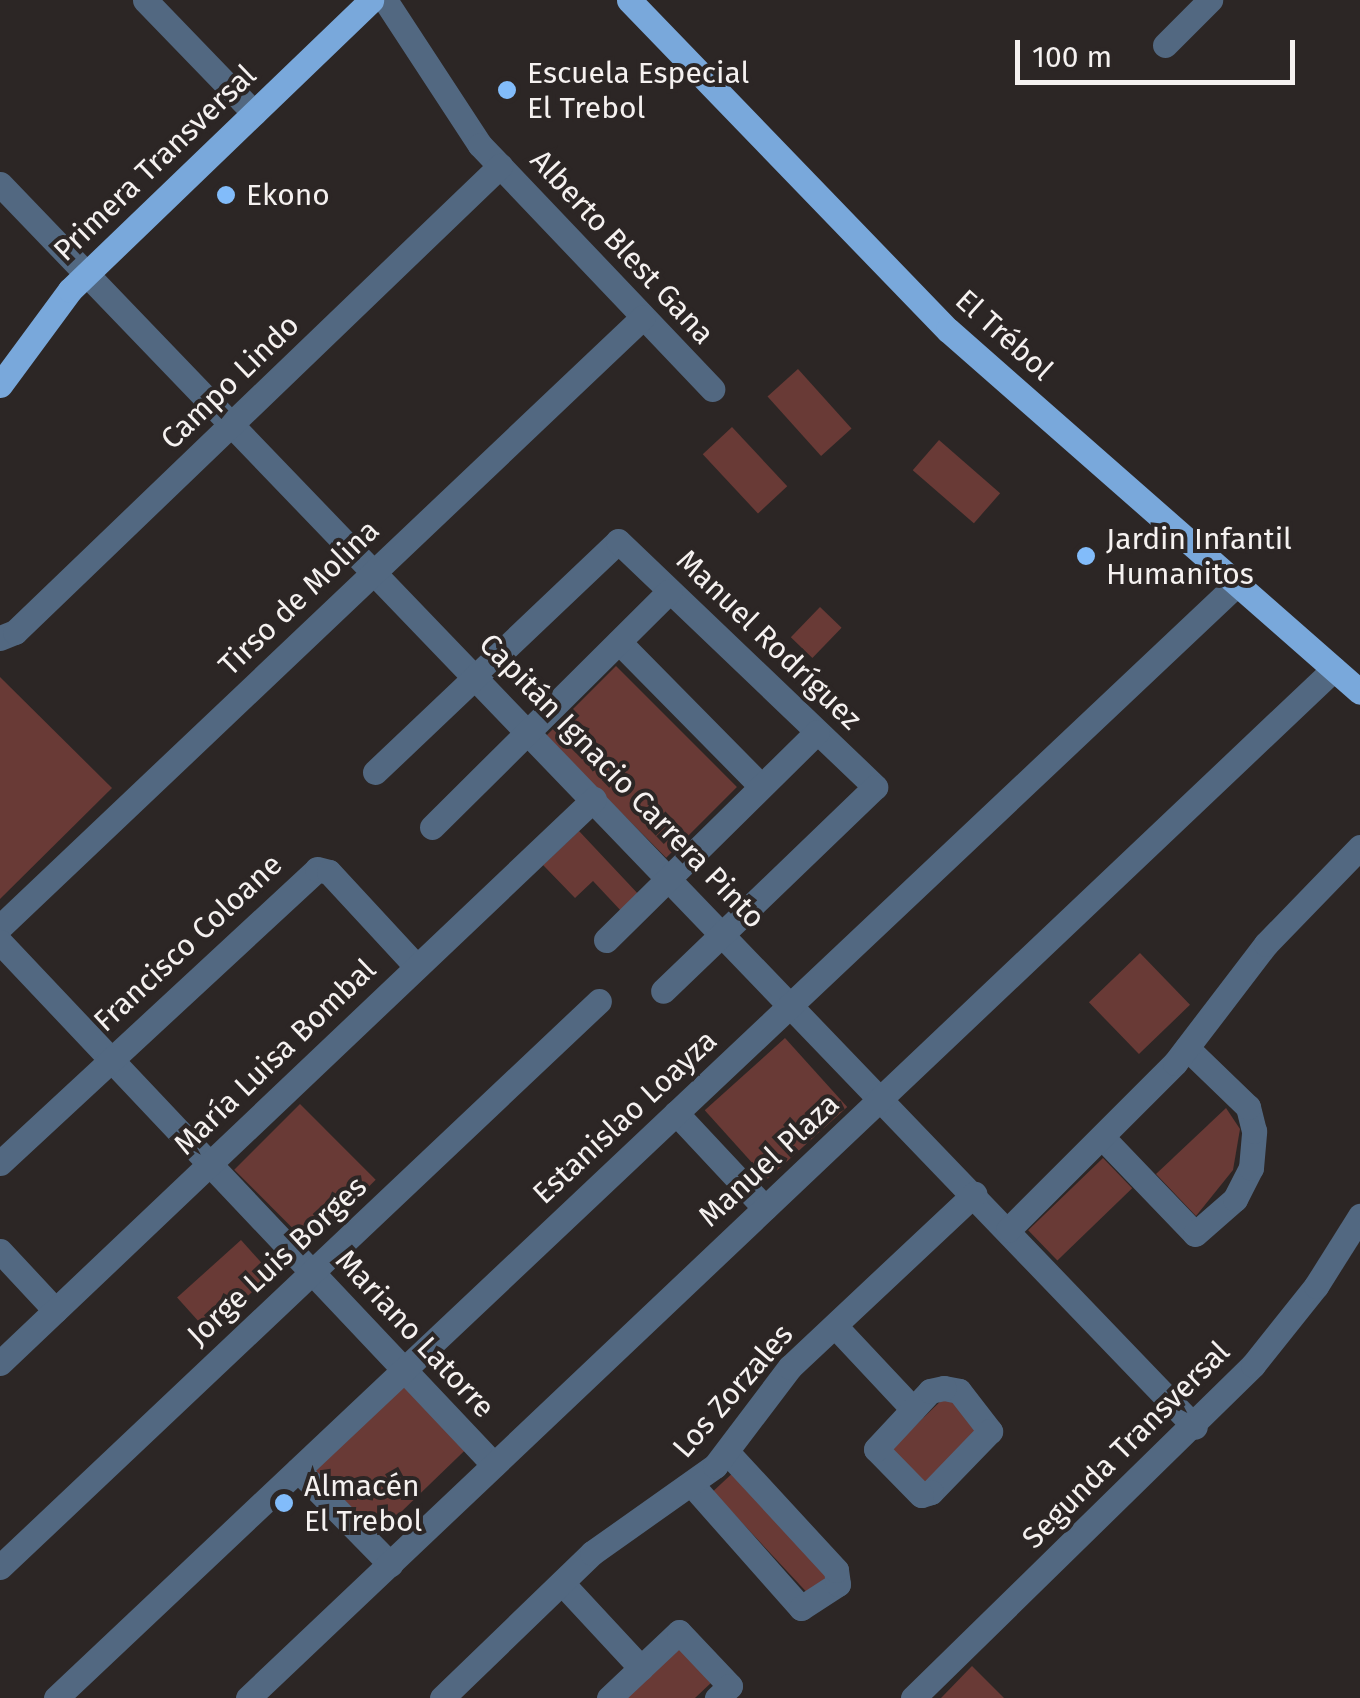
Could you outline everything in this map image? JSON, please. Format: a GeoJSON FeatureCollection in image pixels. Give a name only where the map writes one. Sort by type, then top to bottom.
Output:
{"type":"FeatureCollection","features":[{"type":"Feature","properties":{"kind":"main road","name":"Primera Transversal"},"geometry":{"type":"LineString","coordinates":[[0,386],[87,273],[371,0]]}},
{"type":"Feature","properties":{"kind":"main road","name":"El Trébol"},"geometry":{"type":"LineString","coordinates":[[629,0],[948,330],[1360,692]]}},
{"type":"Feature","properties":{"kind":"street"},"geometry":{"type":"LineString","coordinates":[[144,0],[254,113]]}},
{"type":"Feature","properties":{"kind":"street","name":"Alberto Blest Gana"},"geometry":{"type":"LineString","coordinates":[[385,0],[500,166],[712,389]]}},
{"type":"Feature","properties":{"kind":"street"},"geometry":{"type":"LineString","coordinates":[[1165,45],[1210,0]]}},
{"type":"Feature","properties":{"kind":"street","name":"Campo Lindo"},"geometry":{"type":"LineString","coordinates":[[0,638],[15,632],[500,166]]}},
{"type":"Feature","properties":{"kind":"street","name":"Capitán Ignacio Carrera Pinto"},"geometry":{"type":"LineString","coordinates":[[3,194],[87,273],[233,424],[1195,1427]]}},
{"type":"Feature","properties":{"kind":"street","name":"Tirso de Molina"},"geometry":{"type":"LineString","coordinates":[[0,928],[643,316]]}},
{"type":"Feature","properties":{"kind":"street","name":"Manuel Rodríguez"},"geometry":{"type":"LineString","coordinates":[[475,676],[618,540],[875,787],[722,932]]}},
{"type":"Feature","properties":{"kind":"street","name":"Estanislao Loayza"},"geometry":{"type":"LineString","coordinates":[[56,1698],[1238,583]]}},
{"type":"Feature","properties":{"kind":"street"},"geometry":{"type":"LineString","coordinates":[[432,828],[670,591]]}},
{"type":"Feature","properties":{"kind":"street"},"geometry":{"type":"LineString","coordinates":[[619,642],[760,785]]}},
{"type":"Feature","properties":{"kind":"street","name":"Manuel Plaza"},"geometry":{"type":"LineString","coordinates":[[248,1698],[1334,669]]}},
{"type":"Feature","properties":{"kind":"street"},"geometry":{"type":"LineString","coordinates":[[375,772],[475,676]]}},
{"type":"Feature","properties":{"kind":"street"},"geometry":{"type":"LineString","coordinates":[[606,940],[817,732]]}},
{"type":"Feature","properties":{"kind":"street","name":"María Luisa Bombal"},"geometry":{"type":"LineString","coordinates":[[0,1363],[594,799]]}},
{"type":"Feature","properties":{"kind":"street"},"geometry":{"type":"LineString","coordinates":[[1008,1230],[1187,1048],[1266,944],[1356,856]]}},
{"type":"Feature","properties":{"kind":"street","name":"Francisco Coloane"},"geometry":{"type":"LineString","coordinates":[[0,1162],[320,868],[417,967]]}},
{"type":"Feature","properties":{"kind":"street"},"geometry":{"type":"LineString","coordinates":[[662,990],[722,932]]}},
{"type":"Feature","properties":{"kind":"street","name":"Mariano Latorre"},"geometry":{"type":"LineString","coordinates":[[0,942],[494,1465]]}},
{"type":"Feature","properties":{"kind":"street","name":"Jorge Luis Borges"},"geometry":{"type":"LineString","coordinates":[[0,1567],[599,1002]]}},
{"type":"Feature","properties":{"kind":"street"},"geometry":{"type":"LineString","coordinates":[[1102,1137],[1196,1234],[1234,1199],[1250,1168],[1254,1131],[1248,1107],[1187,1048]]}},
{"type":"Feature","properties":{"kind":"street"},"geometry":{"type":"LineString","coordinates":[[676,1113],[765,1208]]}},
{"type":"Feature","properties":{"kind":"street","name":"Los Zorzales"},"geometry":{"type":"LineString","coordinates":[[452,1695],[608,1540],[693,1486],[728,1453],[779,1380],[974,1194]]}},
{"type":"Feature","properties":{"kind":"street","name":"Segunda Transversal"},"geometry":{"type":"LineString","coordinates":[[913,1698],[1195,1427],[1295,1315],[1360,1216]]}},
{"type":"Feature","properties":{"kind":"street"},"geometry":{"type":"LineString","coordinates":[[0,1251],[56,1310]]}},
{"type":"Feature","properties":{"kind":"street"},"geometry":{"type":"LineString","coordinates":[[835,1326],[913,1409]]}},
{"type":"Feature","properties":{"kind":"street"},"geometry":{"type":"LineString","coordinates":[[930,1391],[959,1391],[990,1431],[931,1492],[920,1495],[876,1449],[913,1409],[930,1391]]}},
{"type":"Feature","properties":{"kind":"street"},"geometry":{"type":"LineString","coordinates":[[693,1486],[794,1603],[812,1606],[840,1576],[728,1453]]}},
{"type":"Feature","properties":{"kind":"street"},"geometry":{"type":"LineString","coordinates":[[298,1470],[390,1564]]}},
{"type":"Feature","properties":{"kind":"street"},"geometry":{"type":"LineString","coordinates":[[562,1583],[642,1668]]}},
{"type":"Feature","properties":{"kind":"street"},"geometry":{"type":"LineString","coordinates":[[609,1698],[678,1632],[730,1686],[717,1698]]}},
{"type":"Feature","properties":{"kind":"shaded area"},"geometry":{"type":"Polygon","coordinates":[[[798,369],[852,428],[821,456],[768,396],[798,369]]]}},
{"type":"Feature","properties":{"kind":"shaded area"},"geometry":{"type":"Polygon","coordinates":[[[732,427],[787,486],[758,514],[703,454],[732,427]]]}},
{"type":"Feature","properties":{"kind":"shaded area"},"geometry":{"type":"Polygon","coordinates":[[[939,440],[1000,493],[974,523],[913,470],[939,440]]]}},
{"type":"Feature","properties":{"kind":"shaded area"},"geometry":{"type":"Polygon","coordinates":[[[820,607],[842,628],[812,658],[791,637],[820,607]]]}},
{"type":"Feature","properties":{"kind":"shaded area"},"geometry":{"type":"Polygon","coordinates":[[[616,666],[737,787],[666,858],[545,737],[616,666]]]}},
{"type":"Feature","properties":{"kind":"shaded area"},"geometry":{"type":"Polygon","coordinates":[[[0,677],[112,788],[0,899],[0,677]]]}},
{"type":"Feature","properties":{"kind":"shaded area"},"geometry":{"type":"Polygon","coordinates":[[[579,831],[641,897],[623,913],[593,881],[575,898],[543,865],[579,831]]]}},
{"type":"Feature","properties":{"kind":"shaded area"},"geometry":{"type":"Polygon","coordinates":[[[1140,953],[1190,1005],[1139,1054],[1089,1002],[1140,953]]]}},
{"type":"Feature","properties":{"kind":"shaded area"},"geometry":{"type":"Polygon","coordinates":[[[785,1038],[847,1107],[767,1179],[705,1110],[785,1038]]]}},
{"type":"Feature","properties":{"kind":"shaded area"},"geometry":{"type":"Polygon","coordinates":[[[300,1104],[376,1180],[310,1245],[234,1170],[300,1104]]]}},
{"type":"Feature","properties":{"kind":"shaded area"},"geometry":{"type":"Polygon","coordinates":[[[1226,1108],[1240,1129],[1233,1170],[1196,1216],[1156,1174],[1226,1108]]]}},
{"type":"Feature","properties":{"kind":"shaded area"},"geometry":{"type":"Polygon","coordinates":[[[1103,1158],[1132,1188],[1057,1260],[1028,1230],[1103,1158]]]}},
{"type":"Feature","properties":{"kind":"shaded area"},"geometry":{"type":"Polygon","coordinates":[[[241,1240],[272,1274],[208,1332],[177,1298],[241,1240]]]}},
{"type":"Feature","properties":{"kind":"shaded area"},"geometry":{"type":"Polygon","coordinates":[[[403,1385],[466,1450],[374,1538],[312,1473],[403,1385]]]}},
{"type":"Feature","properties":{"kind":"shaded area"},"geometry":{"type":"Polygon","coordinates":[[[948,1394],[984,1431],[921,1493],[885,1455],[948,1394]]]}},
{"type":"Feature","properties":{"kind":"shaded area"},"geometry":{"type":"Polygon","coordinates":[[[737,1469],[832,1571],[808,1594],[713,1492],[737,1469]]]}},
{"type":"Feature","properties":{"kind":"shaded area"},"geometry":{"type":"Polygon","coordinates":[[[680,1646],[713,1681],[695,1698],[626,1698],[680,1646]]]}},
{"type":"Feature","properties":{"kind":"shaded area"},"geometry":{"type":"Polygon","coordinates":[[[972,1666],[1004,1698],[941,1698],[972,1666]]]}},
{"type":"Feature","properties":{"kind":"place","name":"Escuela Especial El Trebol"},"geometry":{"type":"Point","coordinates":[507,90]}},
{"type":"Feature","properties":{"kind":"place","name":"Ekono"},"geometry":{"type":"Point","coordinates":[226,195]}},
{"type":"Feature","properties":{"kind":"place","name":"Jardin Infantil Humanitos"},"geometry":{"type":"Point","coordinates":[1086,556]}},
{"type":"Feature","properties":{"kind":"place","name":"Almacén El Trebol"},"geometry":{"type":"Point","coordinates":[284,1503]}}]}
